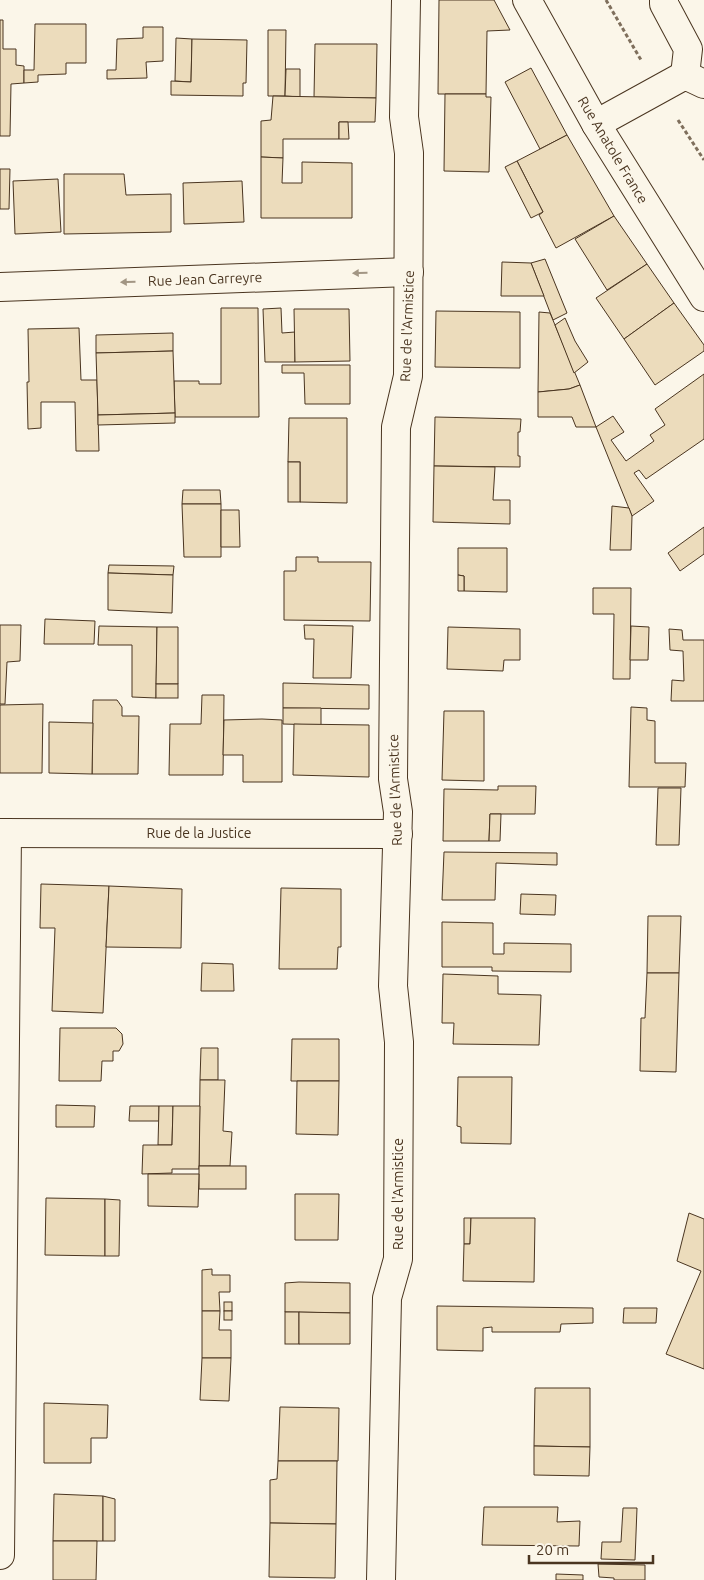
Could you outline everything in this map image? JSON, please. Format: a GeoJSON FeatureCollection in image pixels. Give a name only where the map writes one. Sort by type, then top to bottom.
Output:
{"type":"FeatureCollection","features":[{"type":"Feature","properties":{"kind":"street","name":"Rue de l'Armistice"},"geometry":{"type":"LineString","coordinates":[[381,1580],[388,1298],[398,1259],[400,1042],[393,986],[398,812],[393,779],[396,427],[408,376],[409,153],[404,117],[406,0]]}},
{"type":"Feature","properties":{"kind":"street","name":"Rue Anatole France"},"geometry":{"type":"LineString","coordinates":[[527,0],[596,124],[704,297]]}},
{"type":"Feature","properties":{"kind":"street"},"geometry":{"type":"LineString","coordinates":[[596,124],[694,79],[688,49],[664,4],[664,0]]}},
{"type":"Feature","properties":{"kind":"street","name":"Rue Jean Carreyre"},"geometry":{"type":"LineString","coordinates":[[0,287],[409,272]]}},
{"type":"Feature","properties":{"kind":"street"},"geometry":{"type":"LineString","coordinates":[[0,1555],[4,833]]}},
{"type":"Feature","properties":{"kind":"street","name":"Rue de la Justice"},"geometry":{"type":"LineString","coordinates":[[4,833],[398,834]]}},
{"type":"Feature","properties":{"kind":"building"},"geometry":{"type":"Polygon","coordinates":[[[439,0],[494,0],[510,30],[487,31],[486,94],[438,94],[439,0]]]}},
{"type":"Feature","properties":{"kind":"building"},"geometry":{"type":"Polygon","coordinates":[[[0,20],[3,20],[3,49],[16,49],[16,65],[24,66],[24,83],[11,84],[10,136],[0,136],[0,20]]]}},
{"type":"Feature","properties":{"kind":"building"},"geometry":{"type":"Polygon","coordinates":[[[35,24],[86,24],[86,63],[66,63],[66,74],[38,75],[38,82],[24,83],[24,70],[34,70],[35,24]]]}},
{"type":"Feature","properties":{"kind":"building"},"geometry":{"type":"Polygon","coordinates":[[[143,27],[163,27],[163,61],[146,62],[147,78],[107,79],[107,70],[116,70],[117,39],[143,38],[143,27]]]}},
{"type":"Feature","properties":{"kind":"building"},"geometry":{"type":"Polygon","coordinates":[[[268,30],[286,30],[285,96],[268,96],[268,30]]]}},
{"type":"Feature","properties":{"kind":"building"},"geometry":{"type":"Polygon","coordinates":[[[176,38],[192,39],[191,82],[175,81],[176,38]]]}},
{"type":"Feature","properties":{"kind":"building"},"geometry":{"type":"Polygon","coordinates":[[[192,39],[247,40],[246,83],[243,83],[243,96],[171,95],[171,81],[191,82],[192,39]]]}},
{"type":"Feature","properties":{"kind":"building"},"geometry":{"type":"Polygon","coordinates":[[[315,44],[377,44],[376,98],[314,97],[315,44]]]}},
{"type":"Feature","properties":{"kind":"building"},"geometry":{"type":"Polygon","coordinates":[[[531,68],[567,135],[540,149],[505,82],[531,68]]]}},
{"type":"Feature","properties":{"kind":"building"},"geometry":{"type":"Polygon","coordinates":[[[286,69],[300,69],[300,97],[285,96],[286,69]]]}},
{"type":"Feature","properties":{"kind":"building"},"geometry":{"type":"Polygon","coordinates":[[[445,94],[486,94],[486,97],[491,97],[489,172],[444,171],[445,94]]]}},
{"type":"Feature","properties":{"kind":"building"},"geometry":{"type":"Polygon","coordinates":[[[273,96],[376,98],[375,122],[339,122],[339,139],[283,139],[283,158],[261,157],[261,121],[271,120],[273,96]]]}},
{"type":"Feature","properties":{"kind":"building"},"geometry":{"type":"Polygon","coordinates":[[[339,122],[348,122],[349,139],[339,139],[339,122]]]}},
{"type":"Feature","properties":{"kind":"building"},"geometry":{"type":"Polygon","coordinates":[[[567,135],[614,216],[556,248],[539,215],[543,212],[517,161],[567,135]]]}},
{"type":"Feature","properties":{"kind":"building"},"geometry":{"type":"Polygon","coordinates":[[[261,157],[283,158],[282,183],[302,183],[302,162],[352,163],[352,218],[261,218],[261,157]]]}},
{"type":"Feature","properties":{"kind":"building"},"geometry":{"type":"Polygon","coordinates":[[[517,161],[543,212],[531,218],[505,167],[517,161]]]}},
{"type":"Feature","properties":{"kind":"building"},"geometry":{"type":"Polygon","coordinates":[[[0,169],[10,169],[9,209],[0,209],[0,169]]]}},
{"type":"Feature","properties":{"kind":"building"},"geometry":{"type":"Polygon","coordinates":[[[64,174],[124,174],[126,195],[171,194],[171,232],[64,234],[64,174]]]}},
{"type":"Feature","properties":{"kind":"building"},"geometry":{"type":"Polygon","coordinates":[[[58,179],[61,232],[15,234],[13,181],[58,179]]]}},
{"type":"Feature","properties":{"kind":"building"},"geometry":{"type":"Polygon","coordinates":[[[242,181],[244,222],[184,224],[183,183],[242,181]]]}},
{"type":"Feature","properties":{"kind":"building"},"geometry":{"type":"Polygon","coordinates":[[[614,216],[647,264],[607,290],[575,239],[614,216]]]}},
{"type":"Feature","properties":{"kind":"building"},"geometry":{"type":"Polygon","coordinates":[[[545,259],[567,313],[553,320],[531,263],[545,259]]]}},
{"type":"Feature","properties":{"kind":"building"},"geometry":{"type":"Polygon","coordinates":[[[502,262],[531,263],[544,296],[501,296],[502,262]]]}},
{"type":"Feature","properties":{"kind":"building"},"geometry":{"type":"Polygon","coordinates":[[[647,264],[674,303],[624,339],[596,298],[647,264]]]}},
{"type":"Feature","properties":{"kind":"building"},"geometry":{"type":"Polygon","coordinates":[[[674,303],[704,345],[704,351],[655,385],[624,339],[674,303]]]}},
{"type":"Feature","properties":{"kind":"building"},"geometry":{"type":"Polygon","coordinates":[[[221,308],[258,308],[259,417],[175,417],[174,381],[199,381],[199,384],[221,384],[221,308]]]}},
{"type":"Feature","properties":{"kind":"building"},"geometry":{"type":"Polygon","coordinates":[[[281,308],[282,333],[295,332],[295,362],[265,362],[263,309],[281,308]]]}},
{"type":"Feature","properties":{"kind":"building"},"geometry":{"type":"Polygon","coordinates":[[[294,309],[349,309],[350,361],[295,362],[294,309]]]}},
{"type":"Feature","properties":{"kind":"building"},"geometry":{"type":"Polygon","coordinates":[[[436,311],[520,312],[520,368],[435,367],[436,311]]]}},
{"type":"Feature","properties":{"kind":"building"},"geometry":{"type":"Polygon","coordinates":[[[539,312],[550,313],[580,385],[569,389],[538,392],[539,312]]]}},
{"type":"Feature","properties":{"kind":"building"},"geometry":{"type":"Polygon","coordinates":[[[565,318],[575,341],[588,362],[574,373],[555,325],[565,318]]]}},
{"type":"Feature","properties":{"kind":"building"},"geometry":{"type":"Polygon","coordinates":[[[79,328],[81,380],[97,380],[99,451],[76,451],[75,402],[41,402],[41,428],[28,429],[28,329],[79,328]]]}},
{"type":"Feature","properties":{"kind":"building"},"geometry":{"type":"Polygon","coordinates":[[[173,333],[173,351],[96,353],[96,335],[173,333]]]}},
{"type":"Feature","properties":{"kind":"building"},"geometry":{"type":"Polygon","coordinates":[[[173,351],[175,413],[98,415],[96,353],[173,351]]]}},
{"type":"Feature","properties":{"kind":"building"},"geometry":{"type":"Polygon","coordinates":[[[282,365],[350,365],[350,404],[305,404],[304,373],[282,373],[282,365]]]}},
{"type":"Feature","properties":{"kind":"building"},"geometry":{"type":"Polygon","coordinates":[[[704,374],[704,439],[646,479],[639,470],[634,473],[654,501],[632,516],[596,427],[613,416],[624,432],[611,440],[626,461],[654,441],[650,435],[665,425],[655,409],[704,374]]]}},
{"type":"Feature","properties":{"kind":"building"},"geometry":{"type":"Polygon","coordinates":[[[580,385],[596,427],[576,427],[572,417],[538,417],[538,392],[569,389],[580,385]]]}},
{"type":"Feature","properties":{"kind":"building"},"geometry":{"type":"Polygon","coordinates":[[[175,413],[175,423],[98,425],[98,415],[175,413]]]}},
{"type":"Feature","properties":{"kind":"building"},"geometry":{"type":"Polygon","coordinates":[[[435,417],[521,419],[520,432],[518,432],[520,467],[434,466],[435,417]]]}},
{"type":"Feature","properties":{"kind":"building"},"geometry":{"type":"Polygon","coordinates":[[[289,418],[347,418],[347,503],[300,502],[300,462],[288,462],[289,418]]]}},
{"type":"Feature","properties":{"kind":"building"},"geometry":{"type":"Polygon","coordinates":[[[288,462],[300,462],[300,502],[288,502],[288,462]]]}},
{"type":"Feature","properties":{"kind":"building"},"geometry":{"type":"Polygon","coordinates":[[[434,466],[495,467],[493,500],[510,500],[510,524],[433,522],[434,466]]]}},
{"type":"Feature","properties":{"kind":"building"},"geometry":{"type":"Polygon","coordinates":[[[183,490],[220,490],[221,504],[182,504],[183,490]]]}},
{"type":"Feature","properties":{"kind":"building"},"geometry":{"type":"Polygon","coordinates":[[[182,504],[221,504],[221,557],[184,557],[182,504]]]}},
{"type":"Feature","properties":{"kind":"building"},"geometry":{"type":"Polygon","coordinates":[[[612,506],[629,508],[632,516],[631,550],[610,550],[612,506]]]}},
{"type":"Feature","properties":{"kind":"building"},"geometry":{"type":"Polygon","coordinates":[[[221,510],[239,510],[240,547],[221,547],[221,510]]]}},
{"type":"Feature","properties":{"kind":"building"},"geometry":{"type":"Polygon","coordinates":[[[704,527],[704,554],[680,571],[668,553],[704,527]]]}},
{"type":"Feature","properties":{"kind":"building"},"geometry":{"type":"Polygon","coordinates":[[[458,548],[507,548],[507,592],[464,591],[464,576],[458,575],[458,548]]]}},
{"type":"Feature","properties":{"kind":"building"},"geometry":{"type":"Polygon","coordinates":[[[296,557],[318,557],[318,562],[371,562],[370,621],[284,620],[284,571],[296,571],[296,557]]]}},
{"type":"Feature","properties":{"kind":"building"},"geometry":{"type":"Polygon","coordinates":[[[109,565],[174,566],[173,575],[108,573],[109,565]]]}},
{"type":"Feature","properties":{"kind":"building"},"geometry":{"type":"Polygon","coordinates":[[[108,573],[173,575],[172,613],[108,610],[108,573]]]}},
{"type":"Feature","properties":{"kind":"building"},"geometry":{"type":"Polygon","coordinates":[[[458,575],[464,576],[464,591],[458,591],[458,575]]]}},
{"type":"Feature","properties":{"kind":"building"},"geometry":{"type":"Polygon","coordinates":[[[593,588],[631,588],[630,679],[613,679],[614,614],[593,614],[593,588]]]}},
{"type":"Feature","properties":{"kind":"building"},"geometry":{"type":"Polygon","coordinates":[[[45,619],[95,621],[94,644],[44,644],[45,619]]]}},
{"type":"Feature","properties":{"kind":"building"},"geometry":{"type":"Polygon","coordinates":[[[0,625],[21,625],[20,661],[7,662],[5,704],[0,704],[0,625]]]}},
{"type":"Feature","properties":{"kind":"building"},"geometry":{"type":"Polygon","coordinates":[[[304,625],[353,626],[351,678],[313,678],[314,639],[305,639],[304,625]]]}},
{"type":"Feature","properties":{"kind":"building"},"geometry":{"type":"Polygon","coordinates":[[[99,626],[157,627],[156,698],[132,697],[132,645],[98,645],[99,626]]]}},
{"type":"Feature","properties":{"kind":"building"},"geometry":{"type":"Polygon","coordinates":[[[631,626],[649,627],[648,660],[630,660],[631,626]]]}},
{"type":"Feature","properties":{"kind":"building"},"geometry":{"type":"Polygon","coordinates":[[[157,627],[178,627],[178,684],[156,684],[157,627]]]}},
{"type":"Feature","properties":{"kind":"building"},"geometry":{"type":"Polygon","coordinates":[[[448,627],[520,629],[520,660],[504,660],[503,671],[447,669],[448,627]]]}},
{"type":"Feature","properties":{"kind":"building"},"geometry":{"type":"Polygon","coordinates":[[[669,629],[682,630],[683,640],[704,640],[704,701],[671,701],[672,680],[684,681],[683,651],[670,650],[669,629]]]}},
{"type":"Feature","properties":{"kind":"building"},"geometry":{"type":"Polygon","coordinates":[[[283,683],[369,685],[369,709],[283,708],[283,683]]]}},
{"type":"Feature","properties":{"kind":"building"},"geometry":{"type":"Polygon","coordinates":[[[156,684],[178,684],[178,698],[156,698],[156,684]]]}},
{"type":"Feature","properties":{"kind":"building"},"geometry":{"type":"Polygon","coordinates":[[[202,695],[224,695],[223,775],[169,775],[170,724],[201,724],[202,695]]]}},
{"type":"Feature","properties":{"kind":"building"},"geometry":{"type":"Polygon","coordinates":[[[93,700],[117,700],[122,707],[122,716],[139,716],[138,774],[92,774],[93,700]]]}},
{"type":"Feature","properties":{"kind":"building"},"geometry":{"type":"Polygon","coordinates":[[[43,704],[42,773],[0,773],[0,705],[43,704]]]}},
{"type":"Feature","properties":{"kind":"building"},"geometry":{"type":"Polygon","coordinates":[[[631,707],[647,708],[647,720],[655,721],[655,763],[686,763],[685,787],[629,787],[631,707]]]}},
{"type":"Feature","properties":{"kind":"building"},"geometry":{"type":"Polygon","coordinates":[[[283,708],[321,708],[321,725],[283,724],[283,708]]]}},
{"type":"Feature","properties":{"kind":"building"},"geometry":{"type":"Polygon","coordinates":[[[444,711],[484,711],[484,781],[442,780],[444,711]]]}},
{"type":"Feature","properties":{"kind":"building"},"geometry":{"type":"Polygon","coordinates":[[[224,720],[282,720],[282,782],[243,782],[243,755],[223,755],[224,720]]]}},
{"type":"Feature","properties":{"kind":"building"},"geometry":{"type":"Polygon","coordinates":[[[49,722],[93,723],[92,774],[49,773],[49,722]]]}},
{"type":"Feature","properties":{"kind":"building"},"geometry":{"type":"Polygon","coordinates":[[[294,724],[369,725],[369,777],[293,775],[294,724]]]}},
{"type":"Feature","properties":{"kind":"building"},"geometry":{"type":"Polygon","coordinates":[[[498,786],[536,786],[535,814],[490,814],[489,841],[443,841],[444,789],[498,790],[498,786]]]}},
{"type":"Feature","properties":{"kind":"building"},"geometry":{"type":"Polygon","coordinates":[[[658,788],[681,788],[679,845],[656,845],[658,788]]]}},
{"type":"Feature","properties":{"kind":"building"},"geometry":{"type":"Polygon","coordinates":[[[490,814],[501,814],[500,841],[489,841],[490,814]]]}},
{"type":"Feature","properties":{"kind":"building"},"geometry":{"type":"Polygon","coordinates":[[[444,852],[557,853],[557,865],[496,863],[495,900],[442,900],[444,852]]]}},
{"type":"Feature","properties":{"kind":"building"},"geometry":{"type":"Polygon","coordinates":[[[41,884],[109,886],[103,1013],[52,1011],[55,928],[40,928],[41,884]]]}},
{"type":"Feature","properties":{"kind":"building"},"geometry":{"type":"Polygon","coordinates":[[[109,886],[182,889],[181,948],[106,947],[109,886]]]}},
{"type":"Feature","properties":{"kind":"building"},"geometry":{"type":"Polygon","coordinates":[[[281,888],[341,889],[341,947],[338,947],[337,969],[279,969],[281,888]]]}},
{"type":"Feature","properties":{"kind":"building"},"geometry":{"type":"Polygon","coordinates":[[[521,894],[556,895],[555,915],[520,914],[521,894]]]}},
{"type":"Feature","properties":{"kind":"building"},"geometry":{"type":"Polygon","coordinates":[[[648,916],[681,916],[679,973],[647,973],[648,916]]]}},
{"type":"Feature","properties":{"kind":"building"},"geometry":{"type":"Polygon","coordinates":[[[442,922],[493,923],[493,954],[504,954],[504,943],[571,944],[571,972],[492,971],[492,967],[442,967],[442,922]]]}},
{"type":"Feature","properties":{"kind":"building"},"geometry":{"type":"Polygon","coordinates":[[[202,963],[233,964],[234,991],[201,991],[202,963]]]}},
{"type":"Feature","properties":{"kind":"building"},"geometry":{"type":"Polygon","coordinates":[[[647,973],[679,973],[676,1072],[640,1071],[641,1018],[645,1018],[647,973]]]}},
{"type":"Feature","properties":{"kind":"building"},"geometry":{"type":"Polygon","coordinates":[[[443,974],[498,976],[498,994],[541,995],[539,1045],[453,1044],[454,1023],[442,1023],[443,974]]]}},
{"type":"Feature","properties":{"kind":"building"},"geometry":{"type":"Polygon","coordinates":[[[60,1028],[116,1028],[122,1034],[123,1044],[119,1051],[113,1051],[113,1061],[102,1061],[101,1081],[59,1081],[60,1028]]]}},
{"type":"Feature","properties":{"kind":"building"},"geometry":{"type":"Polygon","coordinates":[[[292,1039],[339,1039],[339,1081],[291,1081],[292,1039]]]}},
{"type":"Feature","properties":{"kind":"building"},"geometry":{"type":"Polygon","coordinates":[[[201,1048],[218,1048],[218,1080],[200,1080],[201,1048]]]}},
{"type":"Feature","properties":{"kind":"building"},"geometry":{"type":"Polygon","coordinates":[[[458,1077],[512,1077],[511,1144],[461,1143],[461,1127],[457,1126],[458,1077]]]}},
{"type":"Feature","properties":{"kind":"building"},"geometry":{"type":"Polygon","coordinates":[[[200,1080],[225,1080],[223,1131],[232,1132],[230,1166],[199,1166],[200,1080]]]}},
{"type":"Feature","properties":{"kind":"building"},"geometry":{"type":"Polygon","coordinates":[[[297,1081],[339,1081],[338,1135],[296,1134],[297,1081]]]}},
{"type":"Feature","properties":{"kind":"building"},"geometry":{"type":"Polygon","coordinates":[[[56,1105],[95,1106],[94,1127],[56,1127],[56,1105]]]}},
{"type":"Feature","properties":{"kind":"building"},"geometry":{"type":"Polygon","coordinates":[[[130,1106],[159,1106],[159,1121],[129,1121],[130,1106]]]}},
{"type":"Feature","properties":{"kind":"building"},"geometry":{"type":"Polygon","coordinates":[[[159,1106],[173,1106],[172,1145],[158,1145],[159,1106]]]}},
{"type":"Feature","properties":{"kind":"building"},"geometry":{"type":"Polygon","coordinates":[[[173,1106],[200,1106],[199,1169],[172,1169],[172,1173],[142,1174],[143,1145],[172,1145],[173,1106]]]}},
{"type":"Feature","properties":{"kind":"building"},"geometry":{"type":"Polygon","coordinates":[[[199,1166],[246,1166],[246,1189],[199,1189],[199,1166]]]}},
{"type":"Feature","properties":{"kind":"building"},"geometry":{"type":"Polygon","coordinates":[[[148,1174],[199,1174],[198,1207],[148,1206],[148,1174]]]}},
{"type":"Feature","properties":{"kind":"building"},"geometry":{"type":"Polygon","coordinates":[[[295,1194],[339,1194],[338,1240],[295,1240],[295,1194]]]}},
{"type":"Feature","properties":{"kind":"building"},"geometry":{"type":"Polygon","coordinates":[[[46,1198],[105,1199],[105,1256],[45,1255],[46,1198]]]}},
{"type":"Feature","properties":{"kind":"building"},"geometry":{"type":"Polygon","coordinates":[[[105,1199],[120,1200],[119,1256],[105,1256],[105,1199]]]}},
{"type":"Feature","properties":{"kind":"building"},"geometry":{"type":"Polygon","coordinates":[[[689,1213],[704,1219],[704,1369],[666,1354],[701,1271],[677,1261],[689,1213]]]}},
{"type":"Feature","properties":{"kind":"building"},"geometry":{"type":"Polygon","coordinates":[[[464,1218],[471,1218],[470,1244],[464,1244],[464,1218]]]}},
{"type":"Feature","properties":{"kind":"building"},"geometry":{"type":"Polygon","coordinates":[[[471,1218],[535,1218],[534,1282],[463,1281],[464,1244],[470,1244],[471,1218]]]}},
{"type":"Feature","properties":{"kind":"building"},"geometry":{"type":"Polygon","coordinates":[[[212,1269],[212,1275],[230,1275],[230,1292],[219,1292],[220,1311],[202,1311],[202,1270],[212,1269]]]}},
{"type":"Feature","properties":{"kind":"building"},"geometry":{"type":"Polygon","coordinates":[[[285,1283],[350,1283],[350,1313],[285,1312],[285,1283]]]}},
{"type":"Feature","properties":{"kind":"building"},"geometry":{"type":"Polygon","coordinates":[[[224,1302],[232,1302],[232,1311],[224,1311],[224,1302]]]}},
{"type":"Feature","properties":{"kind":"building"},"geometry":{"type":"Polygon","coordinates":[[[437,1306],[593,1308],[593,1323],[561,1324],[560,1332],[492,1332],[492,1327],[483,1328],[483,1351],[437,1350],[437,1306]]]}},
{"type":"Feature","properties":{"kind":"building"},"geometry":{"type":"Polygon","coordinates":[[[624,1308],[657,1308],[656,1323],[623,1323],[624,1308]]]}},
{"type":"Feature","properties":{"kind":"building"},"geometry":{"type":"Polygon","coordinates":[[[202,1311],[220,1311],[219,1330],[231,1330],[231,1358],[202,1358],[202,1311]]]}},
{"type":"Feature","properties":{"kind":"building"},"geometry":{"type":"Polygon","coordinates":[[[224,1311],[232,1311],[232,1320],[224,1320],[224,1311]]]}},
{"type":"Feature","properties":{"kind":"building"},"geometry":{"type":"Polygon","coordinates":[[[285,1312],[299,1312],[299,1344],[285,1344],[285,1312]]]}},
{"type":"Feature","properties":{"kind":"building"},"geometry":{"type":"Polygon","coordinates":[[[299,1312],[350,1313],[350,1344],[299,1344],[299,1312]]]}},
{"type":"Feature","properties":{"kind":"building"},"geometry":{"type":"Polygon","coordinates":[[[202,1358],[231,1358],[229,1401],[200,1400],[202,1358]]]}},
{"type":"Feature","properties":{"kind":"building"},"geometry":{"type":"Polygon","coordinates":[[[535,1388],[590,1388],[590,1447],[534,1446],[535,1388]]]}},
{"type":"Feature","properties":{"kind":"building"},"geometry":{"type":"Polygon","coordinates":[[[44,1403],[108,1405],[107,1438],[91,1438],[91,1463],[44,1463],[44,1403]]]}},
{"type":"Feature","properties":{"kind":"building"},"geometry":{"type":"Polygon","coordinates":[[[280,1407],[339,1408],[338,1461],[278,1461],[280,1407]]]}},
{"type":"Feature","properties":{"kind":"building"},"geometry":{"type":"Polygon","coordinates":[[[534,1446],[590,1447],[589,1476],[534,1475],[534,1446]]]}},
{"type":"Feature","properties":{"kind":"building"},"geometry":{"type":"Polygon","coordinates":[[[278,1461],[337,1461],[336,1524],[270,1523],[270,1480],[277,1479],[278,1461]]]}},
{"type":"Feature","properties":{"kind":"building"},"geometry":{"type":"Polygon","coordinates":[[[54,1494],[103,1496],[103,1541],[53,1541],[54,1494]]]}},
{"type":"Feature","properties":{"kind":"building"},"geometry":{"type":"Polygon","coordinates":[[[103,1496],[115,1499],[115,1541],[103,1541],[103,1496]]]}},
{"type":"Feature","properties":{"kind":"building"},"geometry":{"type":"Polygon","coordinates":[[[484,1507],[558,1507],[557,1522],[580,1521],[579,1546],[482,1545],[484,1507]]]}},
{"type":"Feature","properties":{"kind":"building"},"geometry":{"type":"Polygon","coordinates":[[[623,1508],[637,1508],[635,1560],[601,1559],[602,1542],[621,1542],[623,1508]]]}},
{"type":"Feature","properties":{"kind":"building"},"geometry":{"type":"Polygon","coordinates":[[[270,1523],[336,1524],[335,1578],[269,1577],[270,1523]]]}},
{"type":"Feature","properties":{"kind":"building"},"geometry":{"type":"Polygon","coordinates":[[[53,1541],[97,1541],[96,1580],[53,1580],[53,1541]]]}},
{"type":"Feature","properties":{"kind":"building"},"geometry":{"type":"Polygon","coordinates":[[[598,1564],[645,1565],[645,1580],[614,1580],[614,1578],[599,1577],[598,1564]]]}},
{"type":"Feature","properties":{"kind":"building"},"geometry":{"type":"Polygon","coordinates":[[[556,1574],[583,1575],[583,1580],[556,1580],[556,1574]]]}}]}
